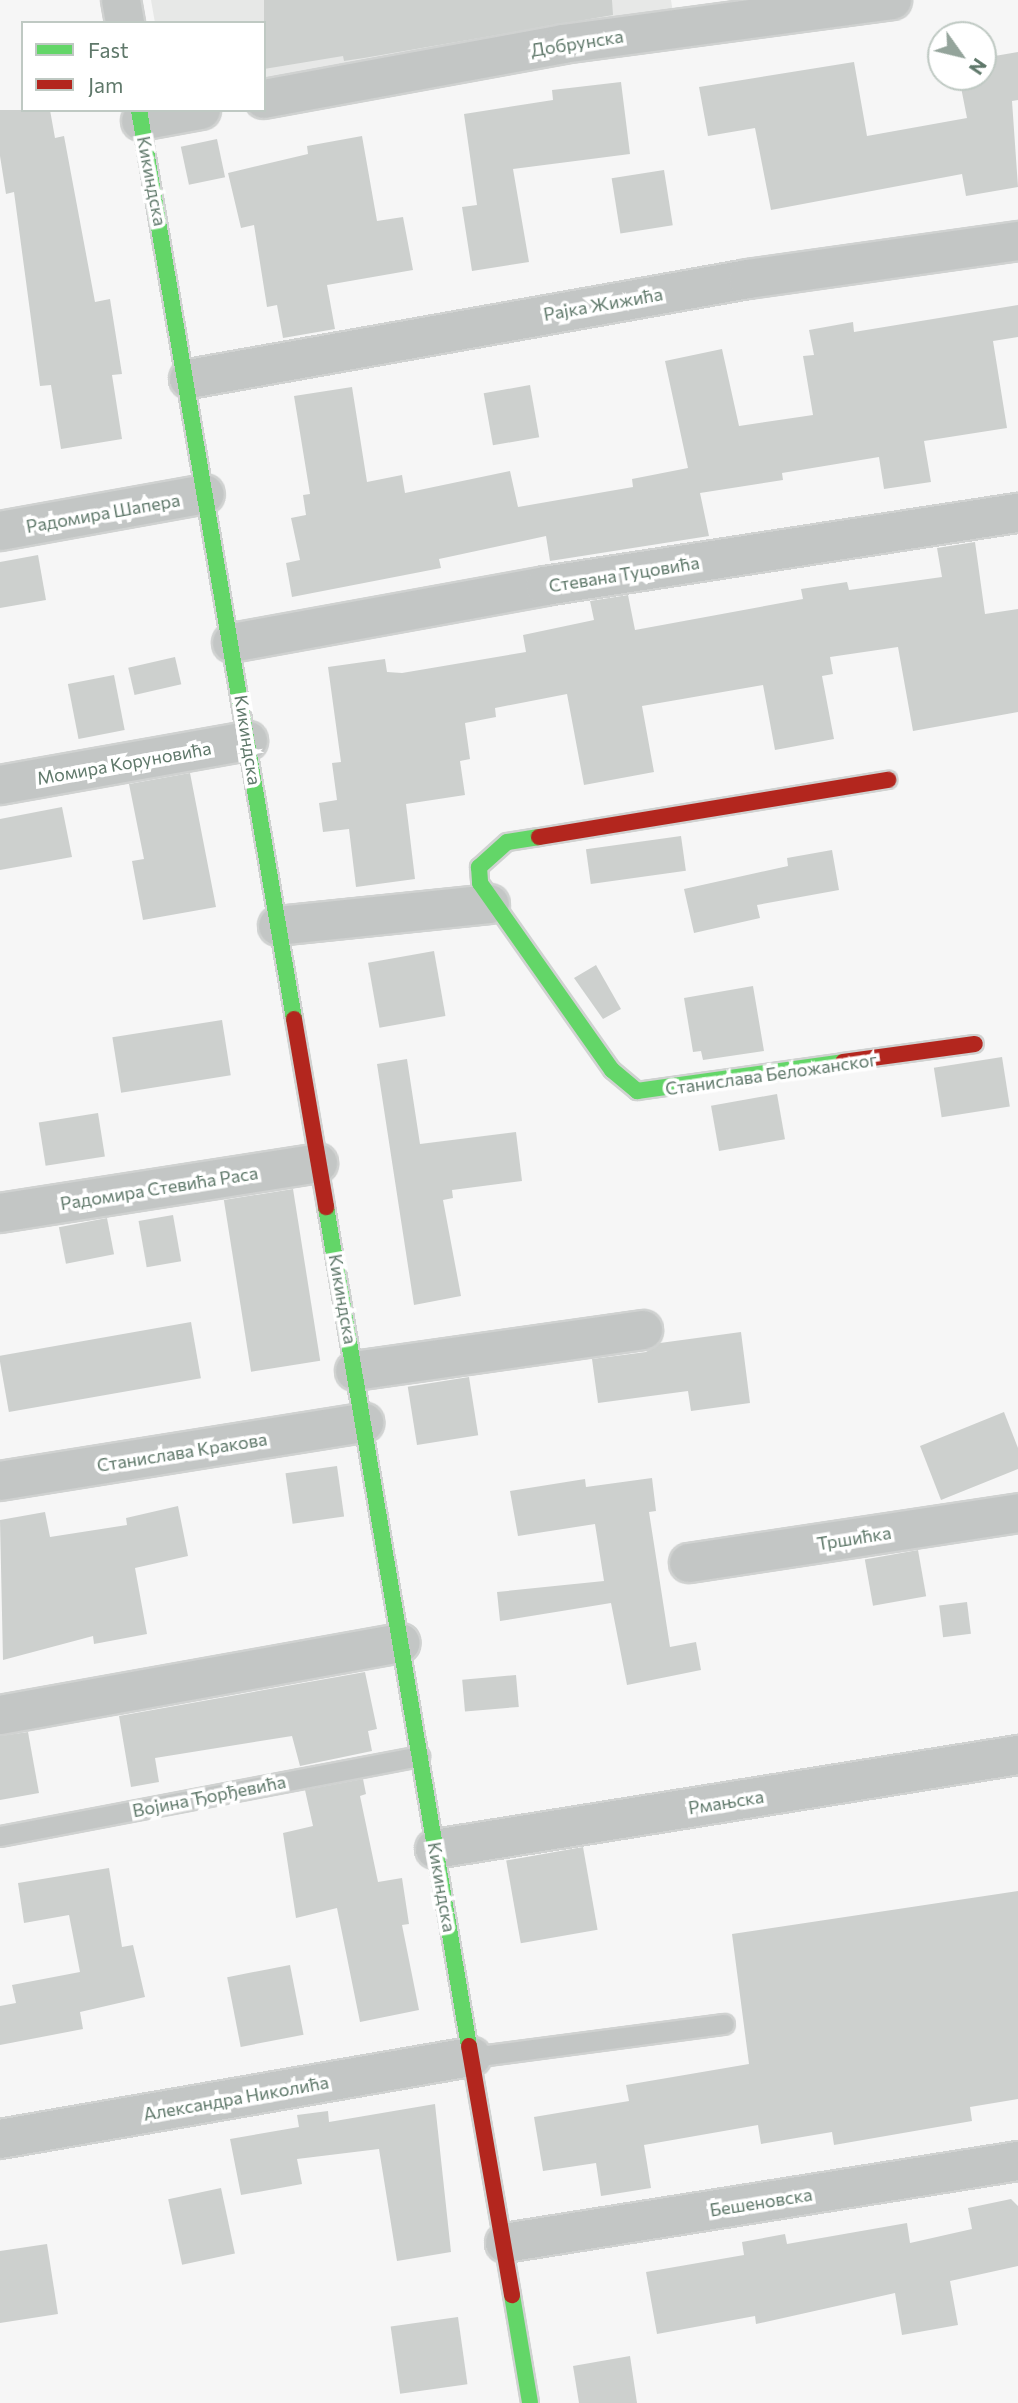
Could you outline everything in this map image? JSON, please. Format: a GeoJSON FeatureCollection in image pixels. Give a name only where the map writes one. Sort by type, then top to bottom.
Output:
{"type":"FeatureCollection","features":[{"type":"Feature","properties":{"kind":"street"},"geometry":{"type":"LineString","coordinates":[[121,0],[125,21]]}},
{"type":"Feature","properties":{"kind":"street","name":"Добрунска"},"geometry":{"type":"LineString","coordinates":[[266,99],[563,44],[892,0]]}},
{"type":"Feature","properties":{"kind":"street"},"geometry":{"type":"LineString","coordinates":[[140,116],[181,112]]}},
{"type":"Feature","properties":{"kind":"street","name":"Кикиндска"},"geometry":{"type":"LineString","coordinates":[[140,116],[189,379],[205,494],[419,1756],[505,2243],[530,2403]]}},
{"type":"Feature","properties":{"kind":"street","name":"Рајка Жижића"},"geometry":{"type":"LineString","coordinates":[[189,379],[721,284],[1018,241]]}},
{"type":"Feature","properties":{"kind":"street","name":"Радомира Шапера"},"geometry":{"type":"LineString","coordinates":[[0,531],[205,494]]}},
{"type":"Feature","properties":{"kind":"street","name":"Стевана Туцовића"},"geometry":{"type":"LineString","coordinates":[[232,643],[545,586],[1018,513]]}},
{"type":"Feature","properties":{"kind":"street","name":"Момира Коруновића"},"geometry":{"type":"LineString","coordinates":[[0,785],[248,741]]}},
{"type":"Feature","properties":{"kind":"street","name":"Станислава Беложанског"},"geometry":{"type":"LineString","coordinates":[[888,780],[507,842],[479,867],[490,904],[612,1070],[637,1091],[975,1044]]}},
{"type":"Feature","properties":{"kind":"street"},"geometry":{"type":"LineString","coordinates":[[278,926],[490,904]]}},
{"type":"Feature","properties":{"kind":"street","name":"Радомира Стевића Раса"},"geometry":{"type":"LineString","coordinates":[[0,1213],[318,1163]]}},
{"type":"Feature","properties":{"kind":"street"},"geometry":{"type":"LineString","coordinates":[[355,1371],[643,1331]]}},
{"type":"Feature","properties":{"kind":"street","name":"Станислава Кракова"},"geometry":{"type":"LineString","coordinates":[[0,1481],[364,1423]]}},
{"type":"Feature","properties":{"kind":"street","name":"Тршићка"},"geometry":{"type":"LineString","coordinates":[[689,1563],[1018,1513]]}},
{"type":"Feature","properties":{"kind":"street"},"geometry":{"type":"LineString","coordinates":[[0,1715],[401,1643]]}},
{"type":"Feature","properties":{"kind":"street","name":"Рмањска"},"geometry":{"type":"LineString","coordinates":[[435,1849],[1018,1755]]}},
{"type":"Feature","properties":{"kind":"street","name":"Александра Николића"},"geometry":{"type":"LineString","coordinates":[[0,2139],[472,2057]]}},
{"type":"Feature","properties":{"kind":"street","name":"Бешеновска"},"geometry":{"type":"LineString","coordinates":[[505,2243],[1018,2161]]}},
{"type":"Feature","properties":{"kind":"lane","name":"Војина Ђорђевића"},"geometry":{"type":"LineString","coordinates":[[0,1836],[419,1756]]}},
{"type":"Feature","properties":{"kind":"lane"},"geometry":{"type":"LineString","coordinates":[[472,2057],[724,2024]]}},
{"type":"Feature","properties":{"kind":"shaded area"},"geometry":{"type":"Polygon","coordinates":[[[151,0],[671,0],[674,19],[266,88],[266,21],[155,21],[151,0]]]}},
{"type":"Feature","properties":{"kind":"building"},"geometry":{"type":"Polygon","coordinates":[[[264,0],[612,0],[613,15],[364,58],[344,61],[343,56],[266,69],[264,0]]]}},
{"type":"Feature","properties":{"kind":"building"},"geometry":{"type":"Polygon","coordinates":[[[1018,52],[1018,100],[1012,101],[1018,187],[966,196],[962,174],[771,210],[755,128],[708,136],[699,87],[854,62],[867,136],[967,118],[962,91],[997,91],[997,56],[1018,52]]]}},
{"type":"Feature","properties":{"kind":"building"},"geometry":{"type":"Polygon","coordinates":[[[621,82],[630,154],[513,169],[529,262],[472,271],[462,207],[477,205],[464,114],[553,100],[552,90],[621,82]]]}},
{"type":"Feature","properties":{"kind":"building"},"geometry":{"type":"Polygon","coordinates":[[[0,110],[50,112],[55,138],[64,136],[95,302],[110,299],[122,374],[112,375],[122,439],[61,449],[51,385],[40,386],[14,192],[6,194],[0,156],[0,110]]]}},
{"type":"Feature","properties":{"kind":"building"},"geometry":{"type":"Polygon","coordinates":[[[362,136],[377,221],[403,217],[413,270],[327,285],[335,329],[283,338],[277,305],[267,307],[254,225],[241,228],[228,173],[308,154],[307,146],[362,136]]]}},
{"type":"Feature","properties":{"kind":"building"},"geometry":{"type":"Polygon","coordinates":[[[217,139],[225,177],[189,185],[181,147],[217,139]]]}},
{"type":"Feature","properties":{"kind":"building"},"geometry":{"type":"Polygon","coordinates":[[[664,170],[673,225],[620,234],[612,178],[664,170]]]}},
{"type":"Feature","properties":{"kind":"building"},"geometry":{"type":"Polygon","coordinates":[[[1018,305],[1018,337],[993,341],[1007,428],[924,441],[931,482],[884,489],[879,457],[782,473],[783,480],[700,493],[709,536],[550,561],[546,536],[439,559],[441,568],[292,597],[286,563],[300,560],[291,518],[306,515],[303,495],[310,494],[294,396],[352,387],[367,482],[402,475],[405,493],[510,471],[518,507],[633,487],[632,479],[688,468],[665,361],[722,349],[739,426],[813,415],[803,356],[814,355],[809,330],[853,322],[854,332],[1018,305]]]}},
{"type":"Feature","properties":{"kind":"building"},"geometry":{"type":"Polygon","coordinates":[[[530,385],[539,437],[493,445],[484,393],[530,385]]]}},
{"type":"Feature","properties":{"kind":"building"},"geometry":{"type":"Polygon","coordinates":[[[975,542],[985,614],[1018,609],[1018,712],[913,731],[898,647],[830,657],[833,674],[822,676],[834,739],[775,750],[763,685],[642,706],[654,772],[584,785],[567,694],[495,708],[496,717],[465,723],[470,759],[460,761],[465,795],[406,804],[415,879],[356,887],[349,829],[323,832],[319,803],[337,800],[332,763],[341,762],[328,667],[385,659],[387,672],[402,673],[526,652],[523,635],[594,620],[590,601],[628,595],[635,630],[803,599],[801,589],[847,582],[849,590],[942,577],[937,548],[975,542]]]}},
{"type":"Feature","properties":{"kind":"building"},"geometry":{"type":"Polygon","coordinates":[[[38,555],[46,600],[0,608],[0,562],[38,555]]]}},
{"type":"Feature","properties":{"kind":"building"},"geometry":{"type":"Polygon","coordinates":[[[175,657],[181,684],[135,695],[128,668],[175,657]]]}},
{"type":"Feature","properties":{"kind":"building"},"geometry":{"type":"Polygon","coordinates":[[[114,675],[125,730],[79,739],[68,684],[114,675]]]}},
{"type":"Feature","properties":{"kind":"building"},"geometry":{"type":"Polygon","coordinates":[[[190,773],[216,907],[143,920],[132,861],[144,859],[129,784],[190,773]]]}},
{"type":"Feature","properties":{"kind":"building"},"geometry":{"type":"Polygon","coordinates":[[[62,807],[72,857],[0,870],[0,819],[62,807]]]}},
{"type":"Feature","properties":{"kind":"building"},"geometry":{"type":"Polygon","coordinates":[[[681,836],[686,871],[591,884],[586,849],[681,836]]]}},
{"type":"Feature","properties":{"kind":"building"},"geometry":{"type":"Polygon","coordinates":[[[832,850],[839,890],[757,905],[760,918],[694,933],[684,889],[788,866],[787,858],[832,850]]]}},
{"type":"Feature","properties":{"kind":"building"},"geometry":{"type":"Polygon","coordinates":[[[434,951],[445,1016],[379,1028],[368,963],[434,951]]]}},
{"type":"Feature","properties":{"kind":"building"},"geometry":{"type":"Polygon","coordinates":[[[596,965],[621,1009],[603,1019],[574,978],[596,965]]]}},
{"type":"Feature","properties":{"kind":"building"},"geometry":{"type":"Polygon","coordinates":[[[753,986],[764,1051],[703,1060],[701,1051],[693,1052],[684,998],[753,986]]]}},
{"type":"Feature","properties":{"kind":"building"},"geometry":{"type":"Polygon","coordinates":[[[222,1020],[231,1075],[121,1093],[112,1037],[222,1020]]]}},
{"type":"Feature","properties":{"kind":"building"},"geometry":{"type":"Polygon","coordinates":[[[1002,1057],[1010,1106],[942,1117],[934,1068],[1002,1057]]]}},
{"type":"Feature","properties":{"kind":"building"},"geometry":{"type":"Polygon","coordinates":[[[407,1059],[420,1144],[516,1132],[522,1181],[452,1190],[453,1198],[443,1200],[461,1296],[414,1305],[377,1064],[407,1059]]]}},
{"type":"Feature","properties":{"kind":"building"},"geometry":{"type":"Polygon","coordinates":[[[777,1094],[785,1139],[719,1151],[711,1106],[777,1094]]]}},
{"type":"Feature","properties":{"kind":"building"},"geometry":{"type":"Polygon","coordinates":[[[98,1113],[105,1156],[46,1166],[39,1122],[98,1113]]]}},
{"type":"Feature","properties":{"kind":"building"},"geometry":{"type":"Polygon","coordinates":[[[293,1189],[320,1361],[251,1372],[224,1200],[293,1189]]]}},
{"type":"Feature","properties":{"kind":"building"},"geometry":{"type":"Polygon","coordinates":[[[173,1215],[181,1261],[147,1267],[139,1221],[173,1215]]]}},
{"type":"Feature","properties":{"kind":"building"},"geometry":{"type":"Polygon","coordinates":[[[107,1218],[114,1254],[66,1264],[59,1227],[107,1218]]]}},
{"type":"Feature","properties":{"kind":"building"},"geometry":{"type":"Polygon","coordinates":[[[191,1322],[201,1378],[9,1412],[0,1356],[191,1322]]]}},
{"type":"Feature","properties":{"kind":"building"},"geometry":{"type":"Polygon","coordinates":[[[741,1332],[750,1403],[691,1411],[688,1391],[598,1403],[592,1359],[646,1352],[660,1343],[741,1332]]]}},
{"type":"Feature","properties":{"kind":"building"},"geometry":{"type":"Polygon","coordinates":[[[469,1377],[478,1435],[417,1445],[408,1387],[469,1377]]]}},
{"type":"Feature","properties":{"kind":"building"},"geometry":{"type":"Polygon","coordinates":[[[1004,1412],[1018,1448],[1018,1469],[941,1500],[920,1446],[1004,1412]]]}},
{"type":"Feature","properties":{"kind":"building"},"geometry":{"type":"Polygon","coordinates":[[[337,1466],[344,1517],[293,1524],[286,1473],[337,1466]]]}},
{"type":"Feature","properties":{"kind":"building"},"geometry":{"type":"Polygon","coordinates":[[[652,1478],[656,1511],[649,1512],[670,1647],[696,1642],[701,1670],[627,1685],[611,1603],[500,1621],[497,1592],[604,1581],[595,1524],[518,1536],[510,1491],[585,1479],[586,1487],[652,1478]]]}},
{"type":"Feature","properties":{"kind":"building"},"geometry":{"type":"Polygon","coordinates":[[[178,1506],[188,1556],[135,1568],[147,1634],[94,1644],[93,1636],[3,1660],[0,1520],[45,1512],[50,1537],[127,1525],[126,1518],[178,1506]]]}},
{"type":"Feature","properties":{"kind":"building"},"geometry":{"type":"Polygon","coordinates":[[[918,1550],[926,1596],[873,1606],[865,1559],[918,1550]]]}},
{"type":"Feature","properties":{"kind":"building"},"geometry":{"type":"Polygon","coordinates":[[[967,1602],[971,1634],[943,1637],[939,1605],[967,1602]]]}},
{"type":"Feature","properties":{"kind":"building"},"geometry":{"type":"Polygon","coordinates":[[[365,1672],[377,1729],[368,1731],[372,1751],[300,1766],[292,1736],[155,1758],[159,1782],[131,1787],[119,1716],[365,1672]]]}},
{"type":"Feature","properties":{"kind":"building"},"geometry":{"type":"Polygon","coordinates":[[[516,1675],[519,1707],[465,1712],[462,1680],[516,1675]]]}},
{"type":"Feature","properties":{"kind":"building"},"geometry":{"type":"Polygon","coordinates":[[[28,1732],[39,1793],[0,1800],[0,1736],[28,1732]]]}},
{"type":"Feature","properties":{"kind":"building"},"geometry":{"type":"Polygon","coordinates":[[[363,1779],[366,1794],[360,1796],[378,1882],[402,1878],[409,1924],[402,1925],[419,2010],[360,2022],[337,1908],[296,1918],[283,1833],[313,1826],[305,1790],[363,1779]]]}},
{"type":"Feature","properties":{"kind":"building"},"geometry":{"type":"Polygon","coordinates":[[[583,1847],[598,1930],[521,1943],[506,1861],[583,1847]]]}},
{"type":"Feature","properties":{"kind":"building"},"geometry":{"type":"Polygon","coordinates":[[[109,1868],[122,1947],[133,1945],[145,1997],[80,2012],[83,2029],[0,2045],[0,2006],[16,2003],[12,1985],[80,1972],[69,1915],[24,1923],[18,1883],[109,1868]]]}},
{"type":"Feature","properties":{"kind":"building"},"geometry":{"type":"Polygon","coordinates":[[[1018,1891],[1018,2099],[970,2107],[972,2121],[834,2145],[832,2132],[761,2144],[758,2125],[644,2145],[651,2188],[601,2196],[596,2163],[543,2171],[534,2117],[629,2101],[626,2085],[749,2064],[732,1934],[1018,1891]]]}},
{"type":"Feature","properties":{"kind":"building"},"geometry":{"type":"Polygon","coordinates":[[[290,1965],[304,2035],[241,2047],[227,1977],[290,1965]]]}},
{"type":"Feature","properties":{"kind":"building"},"geometry":{"type":"Polygon","coordinates":[[[435,2104],[451,2252],[397,2261],[379,2149],[297,2159],[302,2184],[241,2195],[230,2139],[299,2127],[297,2115],[328,2111],[329,2122],[435,2104]]]}},
{"type":"Feature","properties":{"kind":"building"},"geometry":{"type":"Polygon","coordinates":[[[221,2188],[235,2254],[182,2265],[168,2199],[221,2188]]]}},
{"type":"Feature","properties":{"kind":"building"},"geometry":{"type":"Polygon","coordinates":[[[1011,2199],[1018,2206],[1018,2266],[950,2281],[958,2325],[902,2335],[895,2293],[756,2324],[755,2316],[657,2334],[646,2272],[744,2255],[742,2242],[785,2234],[787,2244],[907,2223],[910,2243],[972,2229],[968,2208],[1011,2199]]]}},
{"type":"Feature","properties":{"kind":"building"},"geometry":{"type":"Polygon","coordinates":[[[47,2244],[58,2314],[0,2323],[0,2251],[47,2244]]]}},
{"type":"Feature","properties":{"kind":"building"},"geometry":{"type":"Polygon","coordinates":[[[458,2317],[467,2384],[400,2394],[391,2326],[458,2317]]]}},
{"type":"Feature","properties":{"kind":"building"},"geometry":{"type":"Polygon","coordinates":[[[630,2356],[637,2403],[579,2403],[573,2366],[630,2356]]]}},
{"type":"Feature","properties":{"kind":"traffic: fast"},"geometry":{"type":"LineString","coordinates":[[139,112],[294,1019]]}},
{"type":"Feature","properties":{"kind":"traffic: fast"},"geometry":{"type":"LineString","coordinates":[[539,837],[507,842],[479,867],[480,883],[612,1070],[637,1091],[843,1062]]}},
{"type":"Feature","properties":{"kind":"traffic: fast"},"geometry":{"type":"LineString","coordinates":[[326,1207],[469,2046]]}},
{"type":"Feature","properties":{"kind":"traffic: fast"},"geometry":{"type":"LineString","coordinates":[[512,2295],[530,2403]]}},
{"type":"Feature","properties":{"kind":"traffic: jam"},"geometry":{"type":"LineString","coordinates":[[539,837],[888,780]]}},
{"type":"Feature","properties":{"kind":"traffic: jam"},"geometry":{"type":"LineString","coordinates":[[294,1019],[326,1207]]}},
{"type":"Feature","properties":{"kind":"traffic: jam"},"geometry":{"type":"LineString","coordinates":[[843,1062],[975,1044]]}},
{"type":"Feature","properties":{"kind":"traffic: jam"},"geometry":{"type":"LineString","coordinates":[[469,2046],[512,2295]]}}]}
